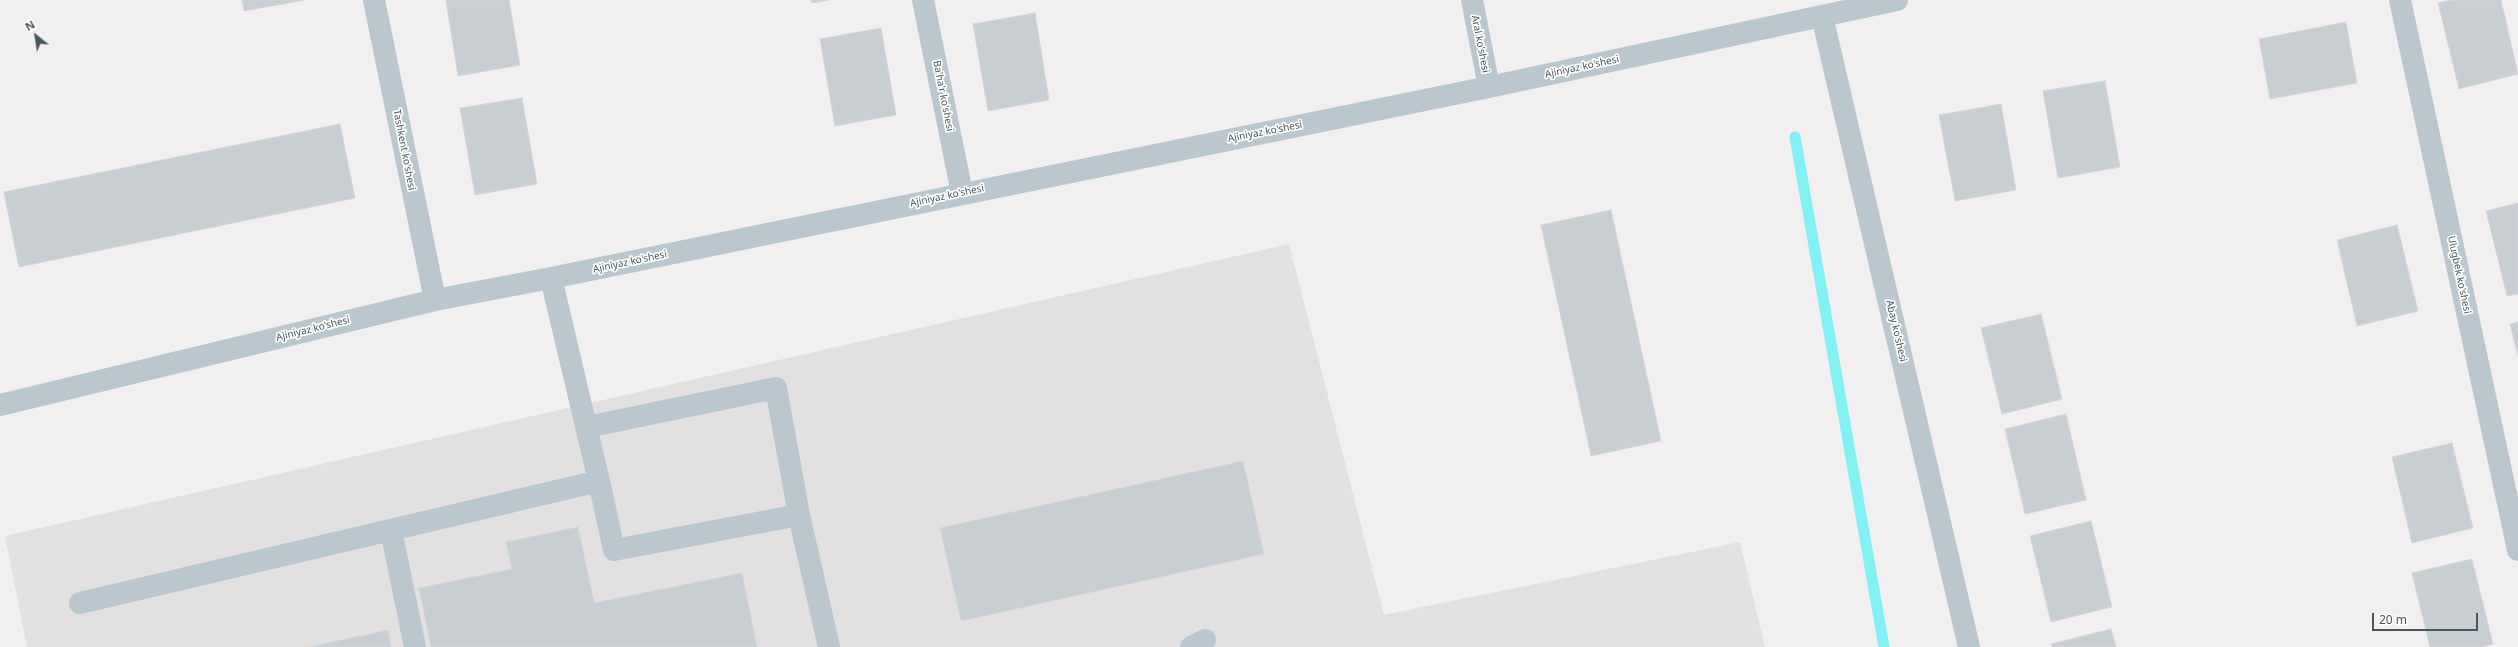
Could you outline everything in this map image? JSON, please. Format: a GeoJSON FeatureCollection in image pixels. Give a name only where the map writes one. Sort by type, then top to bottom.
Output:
{"type":"FeatureCollection","features":[{"type":"Feature","properties":{"kind":"street","name":"Tashkent ko'shesi"},"geometry":{"type":"LineString","coordinates":[[374,0],[435,300]]}},
{"type":"Feature","properties":{"kind":"street","name":"Ba'ha'r ko'shesi"},"geometry":{"type":"LineString","coordinates":[[924,0],[962,193]]}},
{"type":"Feature","properties":{"kind":"street","name":"Aral ko'shesi"},"geometry":{"type":"LineString","coordinates":[[1472,0],[1489,87]]}},
{"type":"Feature","properties":{"kind":"street","name":"Ajiniyaz ko'shesi"},"geometry":{"type":"LineString","coordinates":[[0,405],[435,300],[551,278],[962,193],[1489,87],[1897,0]]}},
{"type":"Feature","properties":{"kind":"street","name":"Ulugbek ko'shesi"},"geometry":{"type":"LineString","coordinates":[[2400,0],[2518,550]]}},
{"type":"Feature","properties":{"kind":"street","name":"Abay ko'shesi"},"geometry":{"type":"LineString","coordinates":[[1822,16],[1969,647]]}},
{"type":"Feature","properties":{"kind":"street"},"geometry":{"type":"LineString","coordinates":[[551,278],[600,481],[614,550],[799,515]]}},
{"type":"Feature","properties":{"kind":"street"},"geometry":{"type":"LineString","coordinates":[[587,427],[776,388],[799,515],[829,647]]}},
{"type":"Feature","properties":{"kind":"street"},"geometry":{"type":"LineString","coordinates":[[80,603],[600,481]]}},
{"type":"Feature","properties":{"kind":"street"},"geometry":{"type":"LineString","coordinates":[[391,530],[415,647]]}},
{"type":"Feature","properties":{"kind":"shaded area"},"geometry":{"type":"Polygon","coordinates":[[[1289,244],[1384,615],[1740,542],[1765,647],[27,647],[5,536],[1289,244]]]}},
{"type":"Feature","properties":{"kind":"building"},"geometry":{"type":"Polygon","coordinates":[[[242,0],[305,0],[244,11],[242,0]]]}},
{"type":"Feature","properties":{"kind":"building"},"geometry":{"type":"Polygon","coordinates":[[[446,0],[509,0],[520,65],[458,76],[446,0]]]}},
{"type":"Feature","properties":{"kind":"building"},"geometry":{"type":"Polygon","coordinates":[[[811,0],[829,0],[812,3],[811,0]]]}},
{"type":"Feature","properties":{"kind":"building"},"geometry":{"type":"Polygon","coordinates":[[[2451,0],[2501,0],[2518,74],[2459,89],[2438,3],[2451,0]]]}},
{"type":"Feature","properties":{"kind":"building"},"geometry":{"type":"Polygon","coordinates":[[[1035,13],[1049,100],[988,111],[973,24],[1035,13]]]}},
{"type":"Feature","properties":{"kind":"building"},"geometry":{"type":"Polygon","coordinates":[[[2346,22],[2357,83],[2270,99],[2259,39],[2346,22]]]}},
{"type":"Feature","properties":{"kind":"building"},"geometry":{"type":"Polygon","coordinates":[[[881,28],[896,115],[835,126],[820,39],[881,28]]]}},
{"type":"Feature","properties":{"kind":"building"},"geometry":{"type":"Polygon","coordinates":[[[2105,81],[2120,167],[2058,178],[2043,91],[2105,81]]]}},
{"type":"Feature","properties":{"kind":"building"},"geometry":{"type":"Polygon","coordinates":[[[522,98],[537,184],[475,195],[460,108],[522,98]]]}},
{"type":"Feature","properties":{"kind":"building"},"geometry":{"type":"Polygon","coordinates":[[[2001,104],[2016,190],[1955,201],[1939,115],[2001,104]]]}},
{"type":"Feature","properties":{"kind":"building"},"geometry":{"type":"Polygon","coordinates":[[[340,124],[355,198],[19,267],[4,192],[340,124]]]}},
{"type":"Feature","properties":{"kind":"building"},"geometry":{"type":"Polygon","coordinates":[[[2518,203],[2518,294],[2507,296],[2486,211],[2518,203]]]}},
{"type":"Feature","properties":{"kind":"building"},"geometry":{"type":"Polygon","coordinates":[[[1611,210],[1661,441],[1591,456],[1541,225],[1611,210]]]}},
{"type":"Feature","properties":{"kind":"building"},"geometry":{"type":"Polygon","coordinates":[[[2397,225],[2418,311],[2357,326],[2337,240],[2397,225]]]}},
{"type":"Feature","properties":{"kind":"building"},"geometry":{"type":"Polygon","coordinates":[[[2041,314],[2062,399],[2002,414],[1981,328],[2041,314]]]}},
{"type":"Feature","properties":{"kind":"building"},"geometry":{"type":"Polygon","coordinates":[[[2518,322],[2518,356],[2510,324],[2518,322]]]}},
{"type":"Feature","properties":{"kind":"building"},"geometry":{"type":"Polygon","coordinates":[[[2066,414],[2086,500],[2025,514],[2005,429],[2066,414]]]}},
{"type":"Feature","properties":{"kind":"building"},"geometry":{"type":"Polygon","coordinates":[[[2452,443],[2473,528],[2412,543],[2392,457],[2452,443]]]}},
{"type":"Feature","properties":{"kind":"building"},"geometry":{"type":"Polygon","coordinates":[[[1243,461],[1264,554],[961,621],[940,528],[1243,461]]]}},
{"type":"Feature","properties":{"kind":"building"},"geometry":{"type":"Polygon","coordinates":[[[2091,521],[2112,607],[2051,622],[2030,536],[2091,521]]]}},
{"type":"Feature","properties":{"kind":"building"},"geometry":{"type":"Polygon","coordinates":[[[578,527],[594,603],[742,573],[757,647],[431,647],[419,588],[512,569],[506,542],[578,527]]]}},
{"type":"Feature","properties":{"kind":"building"},"geometry":{"type":"Polygon","coordinates":[[[2472,559],[2493,644],[2481,647],[2430,647],[2412,573],[2472,559]]]}},
{"type":"Feature","properties":{"kind":"building"},"geometry":{"type":"Polygon","coordinates":[[[2111,629],[2116,647],[2052,647],[2051,644],[2111,629]]]}},
{"type":"Feature","properties":{"kind":"building"},"geometry":{"type":"Polygon","coordinates":[[[388,630],[391,647],[309,647],[388,630]]]}},
{"type":"Feature","properties":{"kind":"waterway"},"geometry":{"type":"LineString","coordinates":[[1795,137],[1884,647]]}}]}
